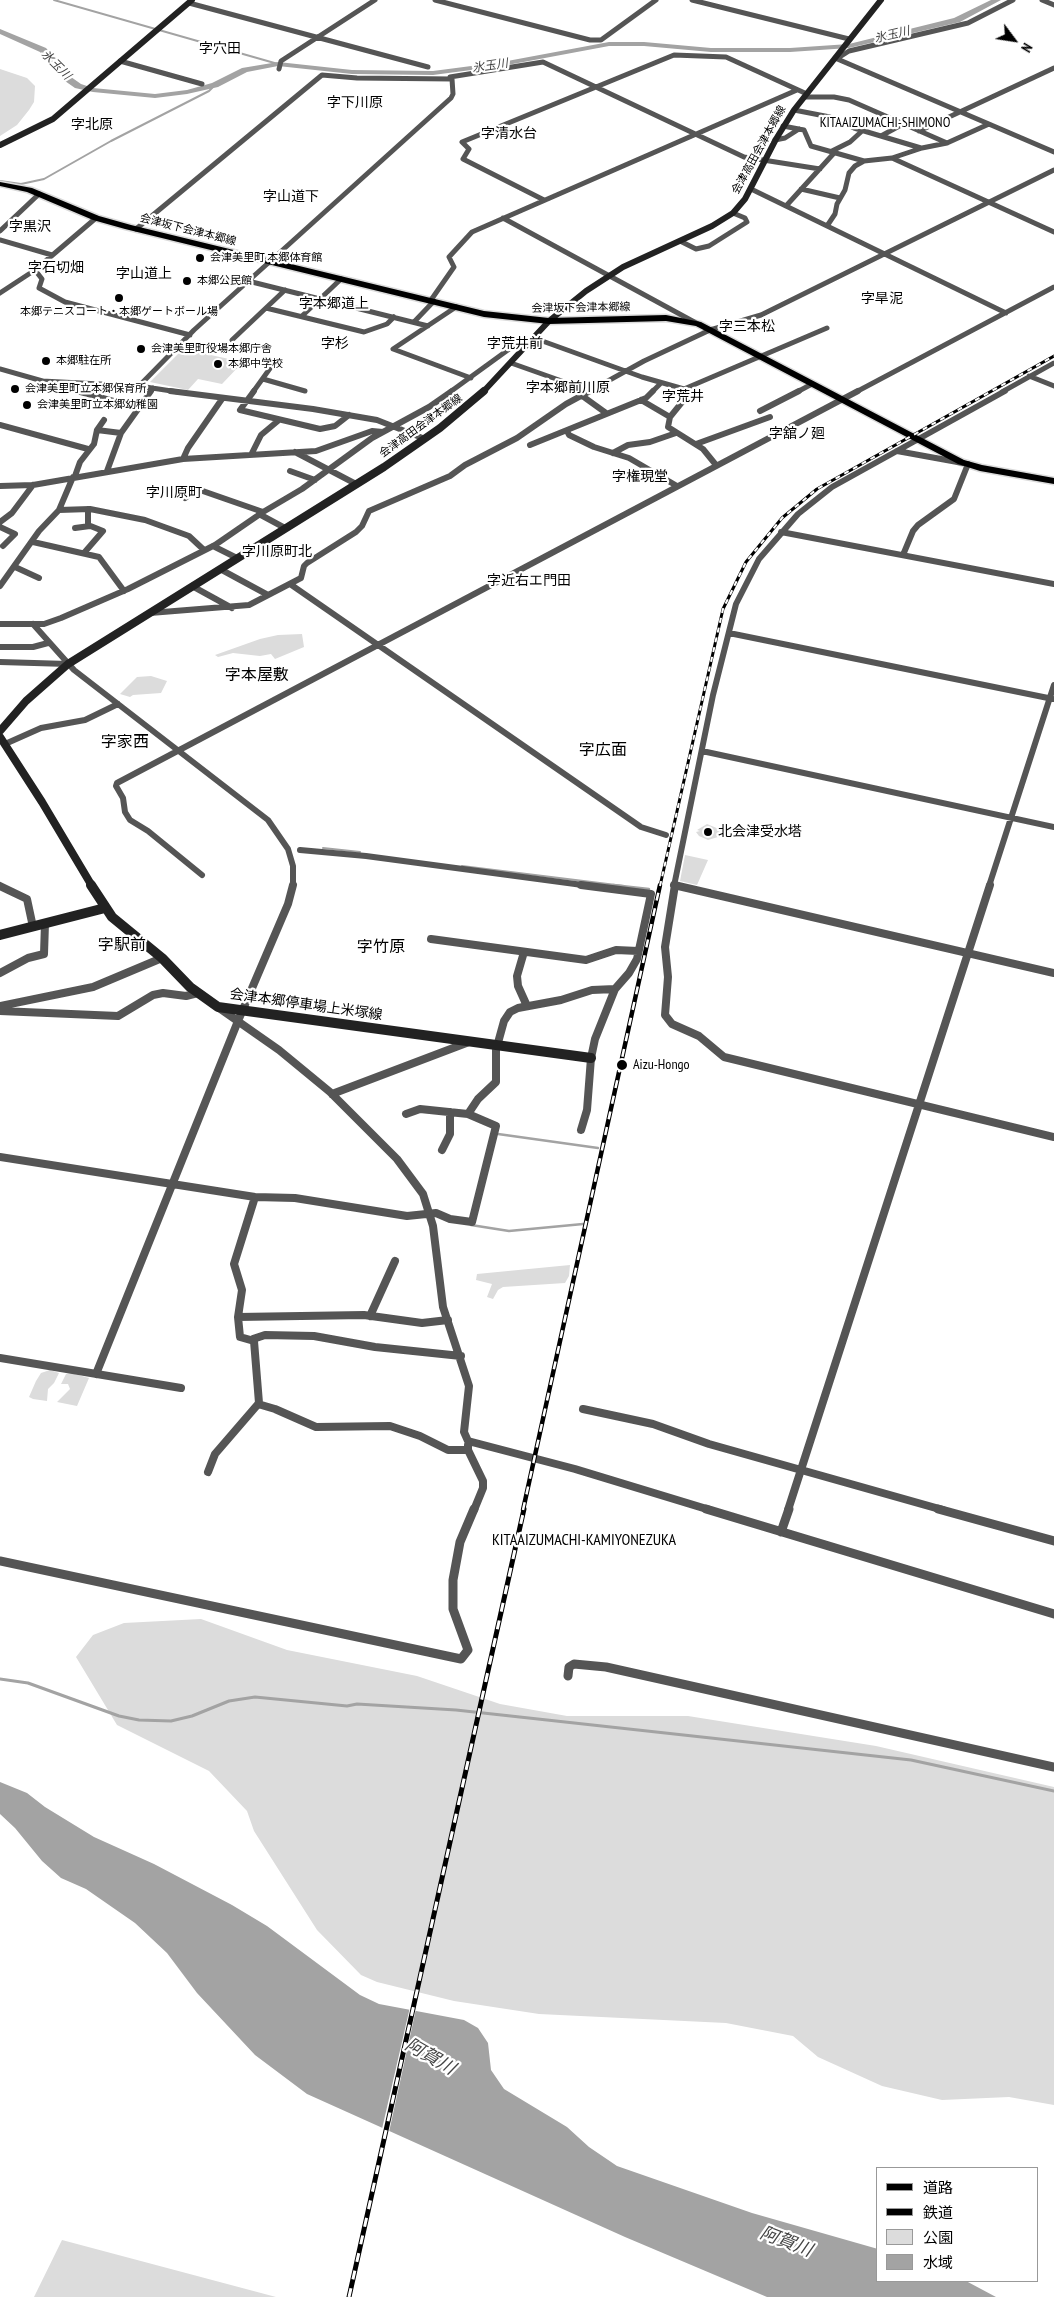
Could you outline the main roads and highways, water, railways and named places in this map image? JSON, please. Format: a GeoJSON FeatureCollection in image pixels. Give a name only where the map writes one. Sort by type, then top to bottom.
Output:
{"type":"FeatureCollection","features":[{"type":"Feature","properties":{"kind":"main road","name":"会津高田会津本郷線"},"geometry":{"type":"LineString","coordinates":[[0,731],[26,701],[68,664],[425,439],[466,408],[549,321],[575,299],[609,276],[712,226],[733,213],[746,199],[783,126],[794,110],[881,0]]}},
{"type":"Feature","properties":{"kind":"main road"},"geometry":{"type":"LineString","coordinates":[[0,145],[53,119],[190,1]]}},
{"type":"Feature","properties":{"kind":"main road","name":"会津坂下会津本郷線"},"geometry":{"type":"LineString","coordinates":[[0,184],[39,194],[96,218],[136,229],[508,318],[549,321],[651,317],[673,318],[698,324],[965,463],[1054,481]]}},
{"type":"Feature","properties":{"kind":"main road","name":"会津本郷停車場上米塚線"},"geometry":{"type":"LineString","coordinates":[[2,740],[47,809],[112,917],[162,958],[198,993],[218,1007],[591,1058]]}},
{"type":"Feature","properties":{"kind":"main road"},"geometry":{"type":"LineString","coordinates":[[0,935],[105,908]]}},
{"type":"Feature","properties":{"kind":"water","name":"阿賀川"},"geometry":{"type":"Polygon","coordinates":[[[0,1782],[27,1793],[45,1807],[94,1837],[154,1864],[232,1905],[267,1926],[360,1995],[379,2004],[464,2020],[478,2028],[488,2043],[491,2070],[504,2089],[567,2127],[589,2147],[617,2166],[752,2213],[876,2248],[876,2282],[968,2282],[996,2297],[767,2297],[625,2237],[307,2094],[255,2055],[197,1993],[167,1953],[135,1923],[86,1889],[61,1878],[42,1861],[15,1828],[0,1814],[0,1782]]]}},
{"type":"Feature","properties":{"kind":"waterway"},"geometry":{"type":"LineString","coordinates":[[54,0],[278,64]]}},
{"type":"Feature","properties":{"kind":"waterway","name":"氷玉川"},"geometry":{"type":"LineString","coordinates":[[0,31],[43,50],[68,79],[78,86],[93,90],[155,96],[187,92],[215,85],[245,70],[278,64],[352,72],[433,73],[502,64],[609,44],[644,44],[711,50],[790,50],[849,46],[957,20],[997,0]]}},
{"type":"Feature","properties":{"kind":"waterway"},"geometry":{"type":"LineString","coordinates":[[0,181],[21,184],[44,179],[111,141],[209,91],[215,85]]}},
{"type":"Feature","properties":{"kind":"waterway"},"geometry":{"type":"LineString","coordinates":[[323,848],[360,852]]}},
{"type":"Feature","properties":{"kind":"waterway"},"geometry":{"type":"LineString","coordinates":[[462,866],[624,886]]}},
{"type":"Feature","properties":{"kind":"waterway"},"geometry":{"type":"LineString","coordinates":[[613,885],[649,889]]}},
{"type":"Feature","properties":{"kind":"waterway"},"geometry":{"type":"LineString","coordinates":[[498,1134],[598,1148]]}},
{"type":"Feature","properties":{"kind":"waterway"},"geometry":{"type":"LineString","coordinates":[[471,1225],[509,1231],[583,1224]]}},
{"type":"Feature","properties":{"kind":"waterway"},"geometry":{"type":"LineString","coordinates":[[0,1679],[28,1683],[119,1716],[139,1720],[171,1721],[192,1716],[229,1701],[255,1697],[347,1706],[357,1704],[456,1710],[911,1760],[1054,1791]]}},
{"type":"Feature","properties":{"kind":"railway"},"geometry":{"type":"LineString","coordinates":[[660,886],[723,609],[746,562],[782,518],[817,489],[1054,356]]}},
{"type":"Feature","properties":{"kind":"railway"},"geometry":{"type":"LineString","coordinates":[[523,1510],[660,885]]}},
{"type":"Feature","properties":{"kind":"railway"},"geometry":{"type":"LineString","coordinates":[[349,2297],[524,1509]]}},
{"type":"Feature","properties":{"kind":"place","name":"会津美里町 本郷体育館"},"geometry":{"type":"Point","coordinates":[200,258]}},
{"type":"Feature","properties":{"kind":"place","name":"本郷公民館"},"geometry":{"type":"Point","coordinates":[187,281]}},
{"type":"Feature","properties":{"kind":"place","name":"本郷テニスコート・本郷ゲートボール場"},"geometry":{"type":"Point","coordinates":[119,298]}},
{"type":"Feature","properties":{"kind":"place","name":"会津美里町役場本郷庁舎"},"geometry":{"type":"Point","coordinates":[141,349]}},
{"type":"Feature","properties":{"kind":"place","name":"本郷駐在所"},"geometry":{"type":"Point","coordinates":[46,361]}},
{"type":"Feature","properties":{"kind":"place","name":"本郷中学校"},"geometry":{"type":"Point","coordinates":[218,364]}},
{"type":"Feature","properties":{"kind":"place","name":"会津美里町立本郷保育所"},"geometry":{"type":"Point","coordinates":[15,389]}},
{"type":"Feature","properties":{"kind":"place","name":"会津美里町立本郷幼稚園"},"geometry":{"type":"Point","coordinates":[27,405]}},
{"type":"Feature","properties":{"kind":"place","name":"北会津受水塔"},"geometry":{"type":"Point","coordinates":[708,832]}},
{"type":"Feature","properties":{"kind":"place","name":"Aizu-Hongo"},"geometry":{"type":"Point","coordinates":[622,1065]}},
{"type":"Feature","properties":{"kind":"district","name":"字穴田"},"geometry":{"type":"Point","coordinates":[220,49]}},
{"type":"Feature","properties":{"kind":"district","name":"字下川原"},"geometry":{"type":"Point","coordinates":[355,103]}},
{"type":"Feature","properties":{"kind":"district","name":"KITAAIZUMACHI-SHIMONO"},"geometry":{"type":"Point","coordinates":[885,123]}},
{"type":"Feature","properties":{"kind":"district","name":"字北原"},"geometry":{"type":"Point","coordinates":[92,125]}},
{"type":"Feature","properties":{"kind":"district","name":"字清水台"},"geometry":{"type":"Point","coordinates":[509,134]}},
{"type":"Feature","properties":{"kind":"district","name":"字山道下"},"geometry":{"type":"Point","coordinates":[291,197]}},
{"type":"Feature","properties":{"kind":"district","name":"字黒沢"},"geometry":{"type":"Point","coordinates":[30,227]}},
{"type":"Feature","properties":{"kind":"district","name":"字石切畑"},"geometry":{"type":"Point","coordinates":[56,268]}},
{"type":"Feature","properties":{"kind":"district","name":"字山道上"},"geometry":{"type":"Point","coordinates":[144,274]}},
{"type":"Feature","properties":{"kind":"district","name":"字旱泥"},"geometry":{"type":"Point","coordinates":[882,299]}},
{"type":"Feature","properties":{"kind":"district","name":"字本郷道上"},"geometry":{"type":"Point","coordinates":[334,304]}},
{"type":"Feature","properties":{"kind":"district","name":"字三本松"},"geometry":{"type":"Point","coordinates":[747,327]}},
{"type":"Feature","properties":{"kind":"district","name":"字杉"},"geometry":{"type":"Point","coordinates":[335,344]}},
{"type":"Feature","properties":{"kind":"district","name":"字荒井前"},"geometry":{"type":"Point","coordinates":[515,344]}},
{"type":"Feature","properties":{"kind":"district","name":"字本郷前川原"},"geometry":{"type":"Point","coordinates":[568,388]}},
{"type":"Feature","properties":{"kind":"district","name":"字荒井"},"geometry":{"type":"Point","coordinates":[683,397]}},
{"type":"Feature","properties":{"kind":"district","name":"字舘ノ廻"},"geometry":{"type":"Point","coordinates":[797,434]}},
{"type":"Feature","properties":{"kind":"district","name":"字権現堂"},"geometry":{"type":"Point","coordinates":[640,477]}},
{"type":"Feature","properties":{"kind":"district","name":"字川原町"},"geometry":{"type":"Point","coordinates":[174,493]}},
{"type":"Feature","properties":{"kind":"district","name":"字川原町北"},"geometry":{"type":"Point","coordinates":[277,552]}},
{"type":"Feature","properties":{"kind":"district","name":"字近右エ門田"},"geometry":{"type":"Point","coordinates":[529,581]}},
{"type":"Feature","properties":{"kind":"district","name":"字本屋敷"},"geometry":{"type":"Point","coordinates":[257,675]}},
{"type":"Feature","properties":{"kind":"district","name":"字家西"},"geometry":{"type":"Point","coordinates":[125,742]}},
{"type":"Feature","properties":{"kind":"district","name":"字広面"},"geometry":{"type":"Point","coordinates":[603,750]}},
{"type":"Feature","properties":{"kind":"district","name":"字駅前"},"geometry":{"type":"Point","coordinates":[122,945]}},
{"type":"Feature","properties":{"kind":"district","name":"字竹原"},"geometry":{"type":"Point","coordinates":[381,947]}},
{"type":"Feature","properties":{"kind":"district","name":"KITAAIZUMACHI-KAMIYONEZUKA"},"geometry":{"type":"Point","coordinates":[584,1540]}}]}
